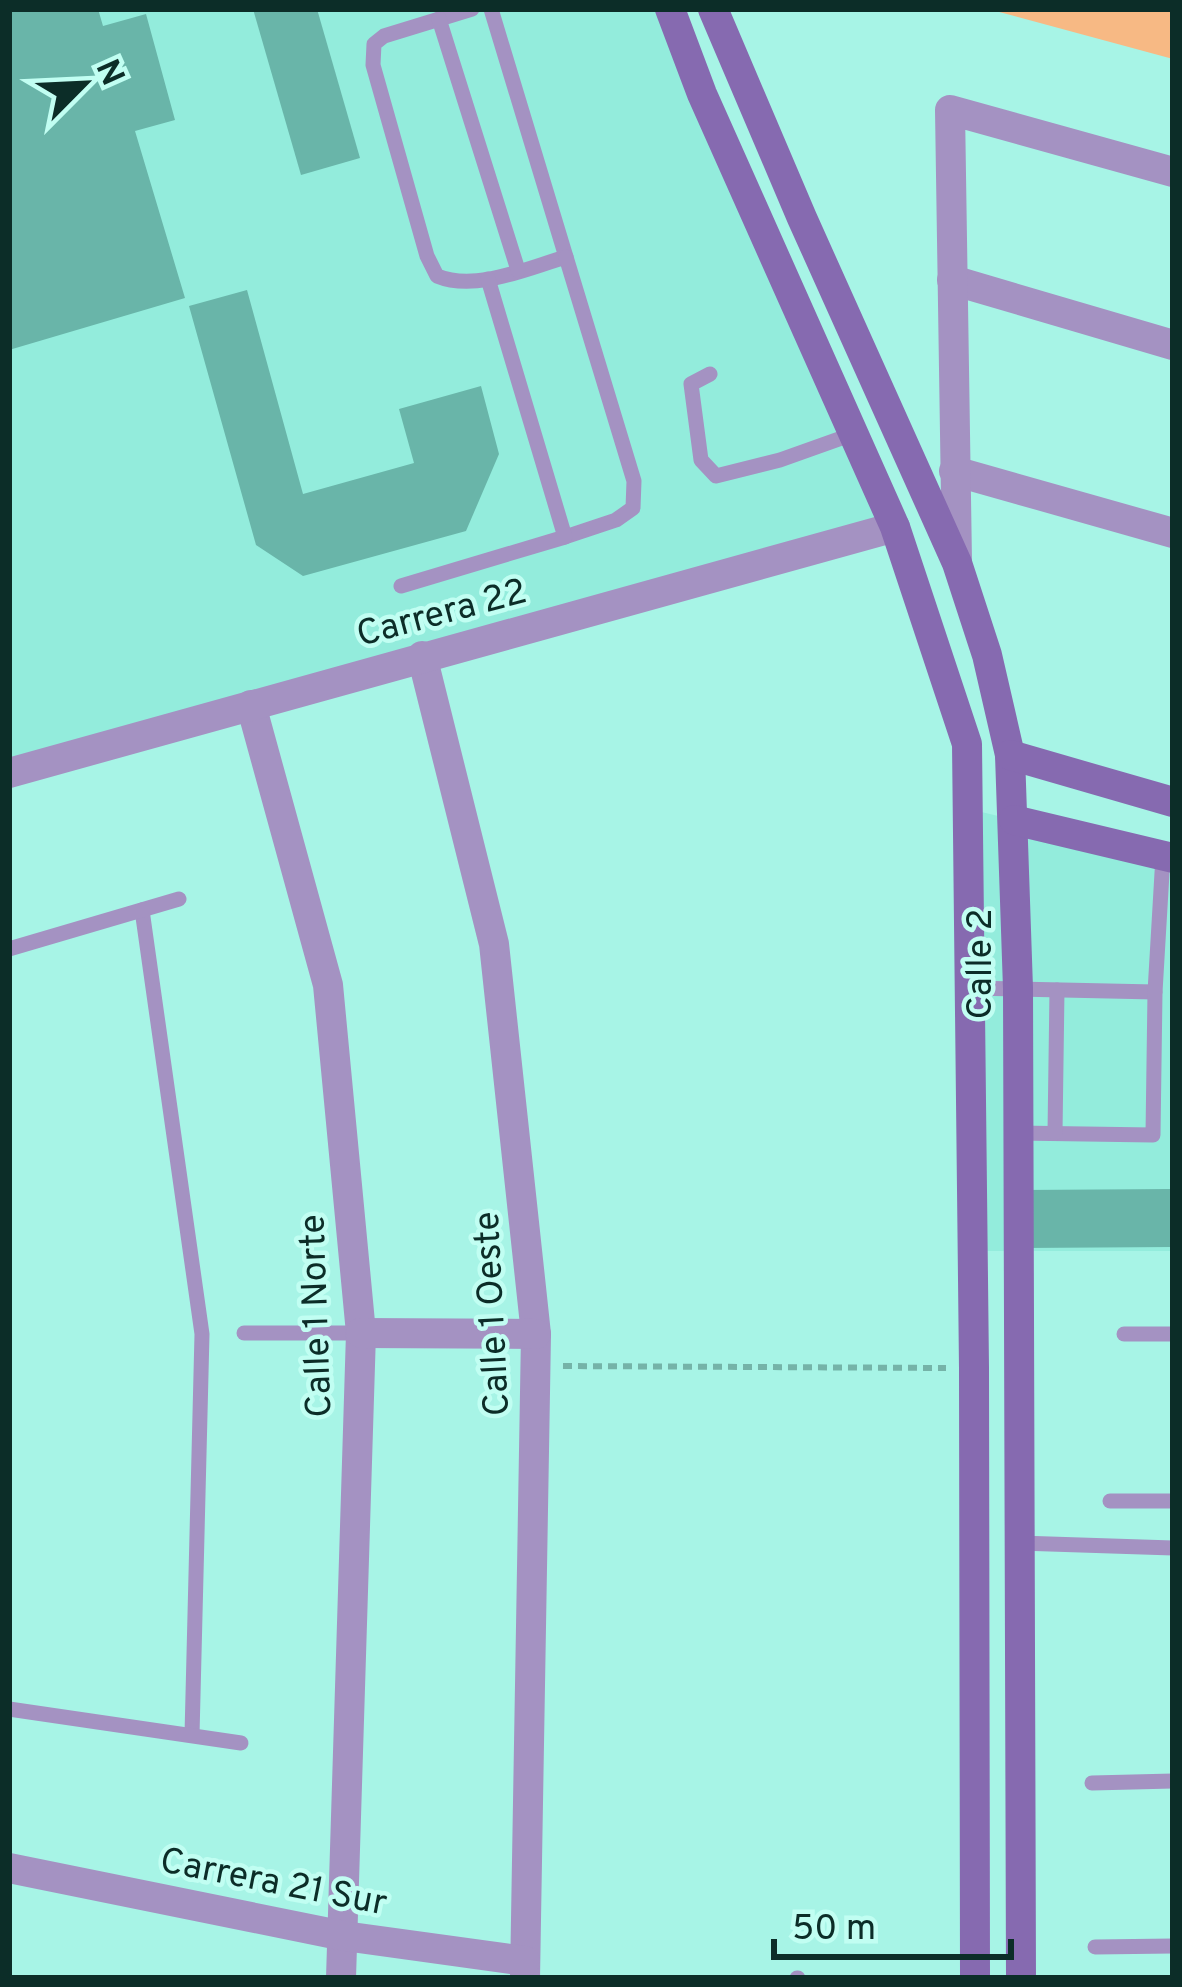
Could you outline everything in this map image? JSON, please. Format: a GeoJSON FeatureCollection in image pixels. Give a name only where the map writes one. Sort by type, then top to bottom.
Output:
{"type":"FeatureCollection","features":[{"type":"Feature","properties":{"kind":"main road","name":"Calle 2"},"geometry":{"type":"LineString","coordinates":[[670,9],[895,527],[967,744],[975,1978]]}},
{"type":"Feature","properties":{"kind":"main road","name":"Calle 2"},"geometry":{"type":"LineString","coordinates":[[713,9],[957,562],[987,656],[1010,754],[1018,988],[1021,1978]]}},
{"type":"Feature","properties":{"kind":"main road"},"geometry":{"type":"LineString","coordinates":[[1010,754],[1173,802]]}},
{"type":"Feature","properties":{"kind":"main road"},"geometry":{"type":"LineString","coordinates":[[1014,820],[1168,857]]}},
{"type":"Feature","properties":{"kind":"street"},"geometry":{"type":"LineString","coordinates":[[957,562],[950,110],[1173,172]]}},
{"type":"Feature","properties":{"kind":"street"},"geometry":{"type":"LineString","coordinates":[[952,280],[1173,345]]}},
{"type":"Feature","properties":{"kind":"street"},"geometry":{"type":"LineString","coordinates":[[954,471],[1173,533]]}},
{"type":"Feature","properties":{"kind":"street","name":"Carrera 22"},"geometry":{"type":"LineString","coordinates":[[9,772],[895,527]]}},
{"type":"Feature","properties":{"kind":"street","name":"Calle 1 Oeste"},"geometry":{"type":"LineString","coordinates":[[422,656],[494,944],[536,1334],[525,1970]]}},
{"type":"Feature","properties":{"kind":"street","name":"Calle 1 Norte"},"geometry":{"type":"LineString","coordinates":[[251,705],[328,985],[361,1333],[341,1978]]}},
{"type":"Feature","properties":{"kind":"street"},"geometry":{"type":"LineString","coordinates":[[361,1333],[536,1334]]}},
{"type":"Feature","properties":{"kind":"street","name":"Carrera 21 Sur"},"geometry":{"type":"LineString","coordinates":[[9,1868],[525,1970]]}},
{"type":"Feature","properties":{"kind":"lane"},"geometry":{"type":"LineString","coordinates":[[472,9],[384,36],[374,44],[374,64],[428,256],[437,276],[450,281],[488,279],[566,257]]}},
{"type":"Feature","properties":{"kind":"lane"},"geometry":{"type":"LineString","coordinates":[[401,586],[616,520],[633,508],[634,481],[491,9]]}},
{"type":"Feature","properties":{"kind":"lane"},"geometry":{"type":"LineString","coordinates":[[439,19],[518,270]]}},
{"type":"Feature","properties":{"kind":"lane"},"geometry":{"type":"LineString","coordinates":[[488,279],[565,537]]}},
{"type":"Feature","properties":{"kind":"lane"},"geometry":{"type":"LineString","coordinates":[[710,374],[691,384],[701,460],[716,476],[853,434]]}},
{"type":"Feature","properties":{"kind":"lane"},"geometry":{"type":"LineString","coordinates":[[1017,1133],[1153,1135],[1155,992],[1168,857]]}},
{"type":"Feature","properties":{"kind":"lane"},"geometry":{"type":"LineString","coordinates":[[9,949],[179,899]]}},
{"type":"Feature","properties":{"kind":"lane"},"geometry":{"type":"LineString","coordinates":[[142,910],[202,1334],[192,1735]]}},
{"type":"Feature","properties":{"kind":"lane"},"geometry":{"type":"LineString","coordinates":[[970,988],[1155,992]]}},
{"type":"Feature","properties":{"kind":"lane"},"geometry":{"type":"LineString","coordinates":[[1055,1133],[1057,990]]}},
{"type":"Feature","properties":{"kind":"lane"},"geometry":{"type":"LineString","coordinates":[[244,1333],[361,1333]]}},
{"type":"Feature","properties":{"kind":"lane"},"geometry":{"type":"LineString","coordinates":[[1124,1334],[1173,1334]]}},
{"type":"Feature","properties":{"kind":"lane"},"geometry":{"type":"LineString","coordinates":[[1110,1501],[1173,1501]]}},
{"type":"Feature","properties":{"kind":"lane"},"geometry":{"type":"LineString","coordinates":[[1019,1543],[1173,1548]]}},
{"type":"Feature","properties":{"kind":"lane"},"geometry":{"type":"LineString","coordinates":[[9,1709],[241,1743]]}},
{"type":"Feature","properties":{"kind":"lane"},"geometry":{"type":"LineString","coordinates":[[1091,1783],[1173,1781]]}},
{"type":"Feature","properties":{"kind":"lane"},"geometry":{"type":"LineString","coordinates":[[1095,1947],[1173,1946]]}},
{"type":"Feature","properties":{"kind":"path"},"geometry":{"type":"LineString","coordinates":[[536,1334],[557,1366],[974,1368]]}},
{"type":"Feature","properties":{"kind":"shaded area"},"geometry":{"type":"Polygon","coordinates":[[[9,9],[670,9],[895,527],[9,773],[9,9]]]}},
{"type":"Feature","properties":{"kind":"shaded area"},"geometry":{"type":"Polygon","coordinates":[[[988,9],[1173,9],[1173,59],[988,9]]]}},
{"type":"Feature","properties":{"kind":"shaded area"},"geometry":{"type":"Polygon","coordinates":[[[969,809],[1173,858],[1173,1251],[972,1251],[969,809]]]}},
{"type":"Feature","properties":{"kind":"building"},"geometry":{"type":"Polygon","coordinates":[[[9,9],[98,9],[103,26],[146,14],[175,120],[135,131],[185,298],[9,350],[9,9]]]}},
{"type":"Feature","properties":{"kind":"building"},"geometry":{"type":"Polygon","coordinates":[[[253,9],[317,9],[360,158],[301,175],[253,9]]]}},
{"type":"Feature","properties":{"kind":"building"},"geometry":{"type":"Polygon","coordinates":[[[247,290],[303,494],[414,463],[399,409],[481,386],[499,454],[466,531],[303,576],[256,545],[189,306],[247,290]]]}},
{"type":"Feature","properties":{"kind":"building"},"geometry":{"type":"Polygon","coordinates":[[[1173,1189],[1173,1247],[1023,1248],[1022,1190],[1173,1189]]]}}]}
